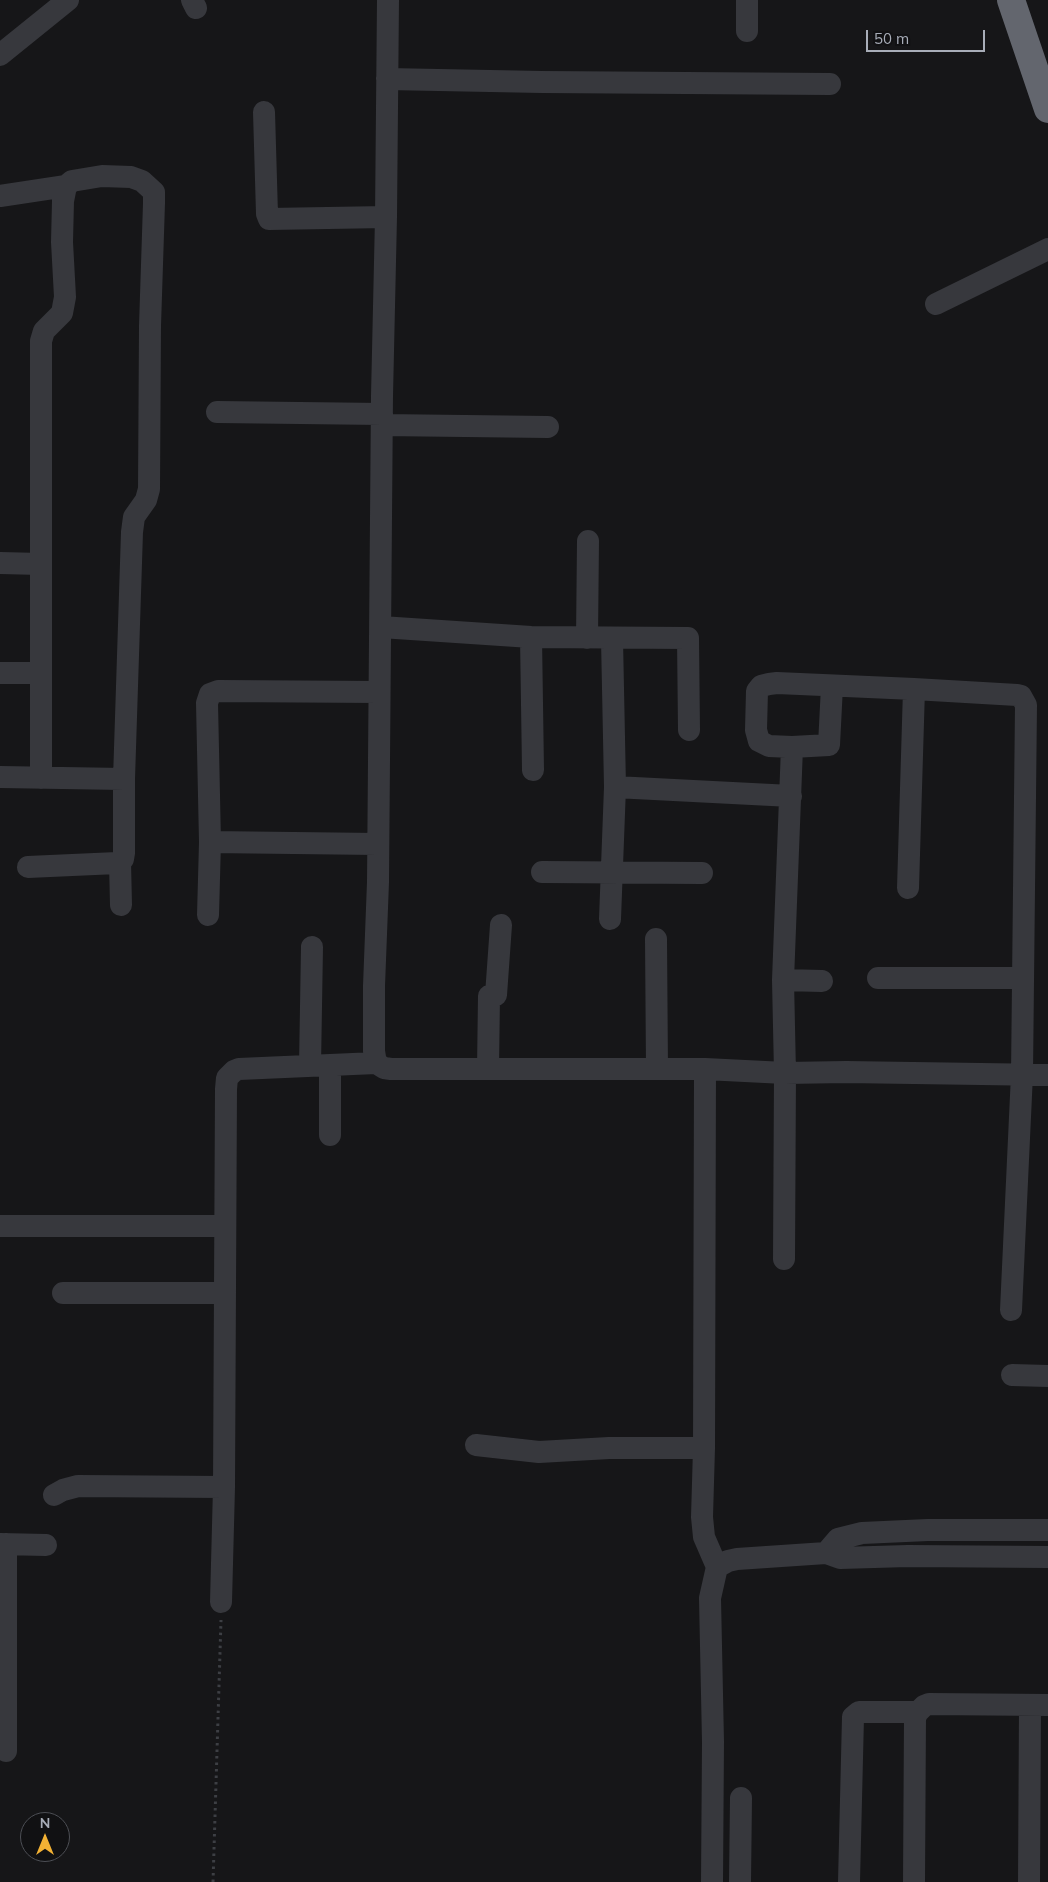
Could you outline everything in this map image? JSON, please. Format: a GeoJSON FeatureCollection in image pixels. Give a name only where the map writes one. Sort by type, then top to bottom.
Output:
{"type":"FeatureCollection","features":[{"type":"Feature","properties":{"kind":"highway"},"geometry":{"type":"LineString","coordinates":[[1010,0],[1048,109]]}},
{"type":"Feature","properties":{"kind":"highway"},"geometry":{"type":"LineString","coordinates":[[1030,0],[1048,54]]}},
{"type":"Feature","properties":{"kind":"street"},"geometry":{"type":"LineString","coordinates":[[0,55],[68,0]]}},
{"type":"Feature","properties":{"kind":"street"},"geometry":{"type":"LineString","coordinates":[[376,1063],[374,1051],[374,986],[381,627],[388,0]]}},
{"type":"Feature","properties":{"kind":"street"},"geometry":{"type":"LineString","coordinates":[[747,0],[747,31]]}},
{"type":"Feature","properties":{"kind":"street"},"geometry":{"type":"LineString","coordinates":[[387,79],[830,84]]}},
{"type":"Feature","properties":{"kind":"street"},"geometry":{"type":"LineString","coordinates":[[264,112],[267,214],[269,220],[386,217]]}},
{"type":"Feature","properties":{"kind":"street"},"geometry":{"type":"LineString","coordinates":[[0,196],[66,186],[72,181],[102,176],[117,176],[142,181],[154,192],[155,234],[150,326],[149,489],[146,500],[134,517],[132,532],[124,779],[124,853],[123,859],[120,862],[120,906]]}},
{"type":"Feature","properties":{"kind":"street"},"geometry":{"type":"LineString","coordinates":[[41,778],[40,341],[44,330],[62,313],[65,298],[62,242],[63,202],[66,186]]}},
{"type":"Feature","properties":{"kind":"street"},"geometry":{"type":"LineString","coordinates":[[936,304],[1048,250]]}},
{"type":"Feature","properties":{"kind":"street"},"geometry":{"type":"LineString","coordinates":[[218,412],[548,427]]}},
{"type":"Feature","properties":{"kind":"street"},"geometry":{"type":"LineString","coordinates":[[587,638],[588,541]]}},
{"type":"Feature","properties":{"kind":"street"},"geometry":{"type":"LineString","coordinates":[[0,563],[41,564]]}},
{"type":"Feature","properties":{"kind":"street"},"geometry":{"type":"LineString","coordinates":[[381,627],[531,637],[688,638],[689,730]]}},
{"type":"Feature","properties":{"kind":"street"},"geometry":{"type":"LineString","coordinates":[[531,637],[533,770]]}},
{"type":"Feature","properties":{"kind":"street"},"geometry":{"type":"LineString","coordinates":[[610,919],[615,787],[612,638]]}},
{"type":"Feature","properties":{"kind":"street"},"geometry":{"type":"LineString","coordinates":[[0,673],[41,673]]}},
{"type":"Feature","properties":{"kind":"street"},"geometry":{"type":"LineString","coordinates":[[832,686],[829,745],[769,746],[759,741],[755,714],[756,691],[758,688],[769,684],[777,684],[832,686],[914,689],[1017,695],[1021,696],[1026,705],[1022,1074],[1011,1310]]}},
{"type":"Feature","properties":{"kind":"street"},"geometry":{"type":"LineString","coordinates":[[908,888],[914,689]]}},
{"type":"Feature","properties":{"kind":"street"},"geometry":{"type":"LineString","coordinates":[[208,915],[210,842],[207,703],[210,694],[218,691],[379,692]]}},
{"type":"Feature","properties":{"kind":"street"},"geometry":{"type":"LineString","coordinates":[[784,1260],[785,1073],[783,980],[792,747]]}},
{"type":"Feature","properties":{"kind":"street"},"geometry":{"type":"LineString","coordinates":[[0,777],[124,779]]}},
{"type":"Feature","properties":{"kind":"street"},"geometry":{"type":"LineString","coordinates":[[615,787],[791,796]]}},
{"type":"Feature","properties":{"kind":"street"},"geometry":{"type":"LineString","coordinates":[[210,842],[377,844]]}},
{"type":"Feature","properties":{"kind":"street"},"geometry":{"type":"LineString","coordinates":[[28,867],[120,862]]}},
{"type":"Feature","properties":{"kind":"street"},"geometry":{"type":"LineString","coordinates":[[542,872],[702,874]]}},
{"type":"Feature","properties":{"kind":"street"},"geometry":{"type":"LineString","coordinates":[[488,1069],[489,996],[496,995],[501,925]]}},
{"type":"Feature","properties":{"kind":"street"},"geometry":{"type":"LineString","coordinates":[[656,939],[657,1070]]}},
{"type":"Feature","properties":{"kind":"street"},"geometry":{"type":"LineString","coordinates":[[312,947],[320,1066],[330,1135]]}},
{"type":"Feature","properties":{"kind":"street"},"geometry":{"type":"LineString","coordinates":[[878,978],[1023,978]]}},
{"type":"Feature","properties":{"kind":"street"},"geometry":{"type":"LineString","coordinates":[[783,980],[822,981]]}},
{"type":"Feature","properties":{"kind":"street"},"geometry":{"type":"LineString","coordinates":[[221,1602],[224,1487],[226,1088],[229,1074],[234,1070],[376,1063],[384,1068],[391,1069],[705,1070],[785,1073],[1048,1075]]}},
{"type":"Feature","properties":{"kind":"street"},"geometry":{"type":"LineString","coordinates":[[705,1070],[704,1448],[702,1497],[703,1530],[706,1545],[717,1567],[710,1598],[713,1742],[712,1882]]}},
{"type":"Feature","properties":{"kind":"street"},"geometry":{"type":"LineString","coordinates":[[0,1226],[224,1226]]}},
{"type":"Feature","properties":{"kind":"street"},"geometry":{"type":"LineString","coordinates":[[63,1292],[225,1292]]}},
{"type":"Feature","properties":{"kind":"street"},"geometry":{"type":"LineString","coordinates":[[1012,1375],[1048,1376]]}},
{"type":"Feature","properties":{"kind":"street"},"geometry":{"type":"LineString","coordinates":[[476,1445],[539,1452],[601,1448],[704,1448]]}},
{"type":"Feature","properties":{"kind":"street"},"geometry":{"type":"LineString","coordinates":[[54,1496],[68,1488],[90,1486],[224,1487]]}},
{"type":"Feature","properties":{"kind":"street"},"geometry":{"type":"LineString","coordinates":[[826,1553],[838,1539],[862,1533],[928,1530],[1048,1530]]}},
{"type":"Feature","properties":{"kind":"street"},"geometry":{"type":"LineString","coordinates":[[6,1751],[3,1544],[46,1546]]}},
{"type":"Feature","properties":{"kind":"street"},"geometry":{"type":"LineString","coordinates":[[717,1567],[737,1559],[826,1553],[840,1558],[908,1556],[1048,1557]]}},
{"type":"Feature","properties":{"kind":"street"},"geometry":{"type":"LineString","coordinates":[[914,1882],[915,1717],[924,1706],[929,1704],[1039,1705],[1029,1882]]}},
{"type":"Feature","properties":{"kind":"street"},"geometry":{"type":"LineString","coordinates":[[849,1882],[852,1717],[859,1712],[918,1712]]}},
{"type":"Feature","properties":{"kind":"street"},"geometry":{"type":"LineString","coordinates":[[740,1882],[741,1798]]}},
{"type":"Feature","properties":{"kind":"path"},"geometry":{"type":"LineString","coordinates":[[213,1882],[221,1602]]}}]}
